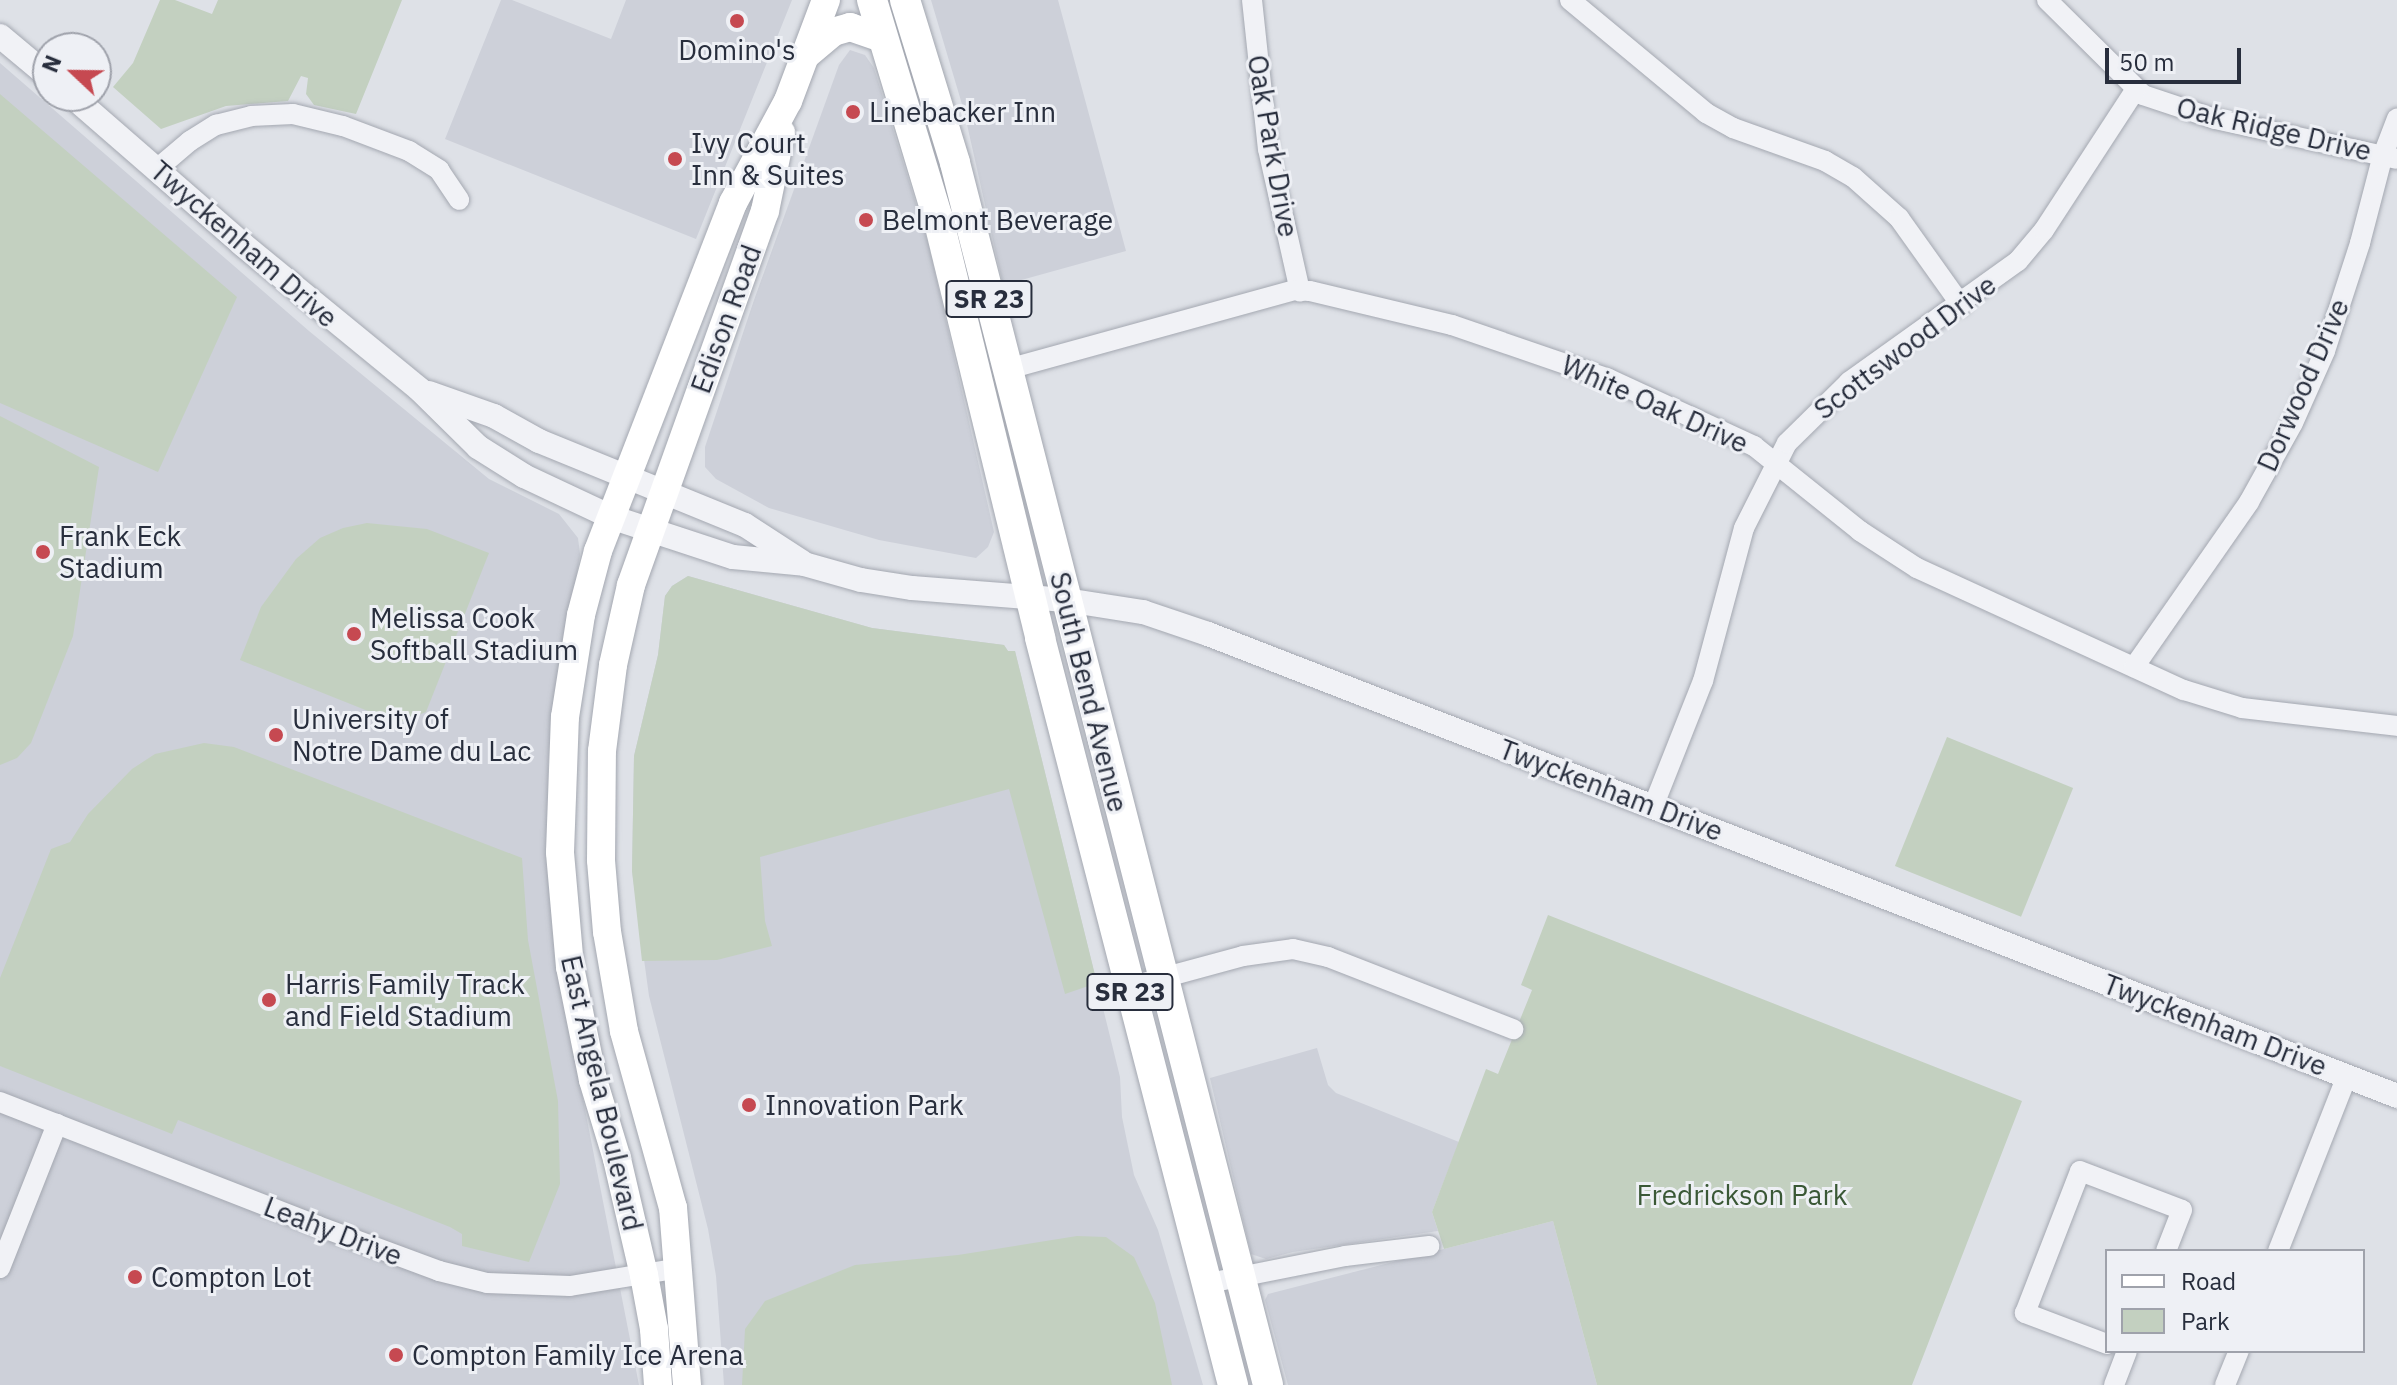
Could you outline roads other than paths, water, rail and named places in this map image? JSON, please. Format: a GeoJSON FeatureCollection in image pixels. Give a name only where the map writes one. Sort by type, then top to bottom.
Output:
{"type":"FeatureCollection","features":[{"type":"Feature","properties":{"kind":"main road","name":"Edison Road"},"geometry":{"type":"LineString","coordinates":[[611,517],[733,203],[788,101],[826,0]]}},
{"type":"Feature","properties":{"kind":"main road","name":"South Bend Avenue"},"geometry":{"type":"LineString","coordinates":[[872,0],[938,218],[1204,1284],[1233,1385]]}},
{"type":"Feature","properties":{"kind":"main road","name":"South Bend Avenue"},"geometry":{"type":"LineString","coordinates":[[905,0],[955,163],[1268,1385]]}},
{"type":"Feature","properties":{"kind":"main road"},"geometry":{"type":"LineString","coordinates":[[805,56],[833,32],[850,27],[884,39]]}},
{"type":"Feature","properties":{"kind":"main road","name":"Edison Road"},"geometry":{"type":"LineString","coordinates":[[650,533],[765,211],[788,101]]}},
{"type":"Feature","properties":{"kind":"main road","name":"East Angela Boulevard"},"geometry":{"type":"LineString","coordinates":[[611,517],[589,580],[565,717],[560,779],[561,888],[570,967],[590,1066],[617,1159],[644,1275],[654,1329],[658,1385]]}},
{"type":"Feature","properties":{"kind":"main road","name":"East Angela Boulevard"},"geometry":{"type":"LineString","coordinates":[[650,533],[631,585],[608,698],[602,751],[601,860],[613,974],[624,1031],[669,1193],[680,1268],[687,1385]]}},
{"type":"Feature","properties":{"kind":"street","name":"Oak Park Drive"},"geometry":{"type":"LineString","coordinates":[[1252,0],[1268,149],[1300,291]]}},
{"type":"Feature","properties":{"kind":"street"},"geometry":{"type":"LineString","coordinates":[[1570,0],[1706,113],[1733,128],[1825,161],[1879,197],[1907,228],[1961,305]]}},
{"type":"Feature","properties":{"kind":"street","name":"Oak Ridge Drive"},"geometry":{"type":"LineString","coordinates":[[2047,0],[2136,89],[2170,106],[2215,119],[2390,157]]}},
{"type":"Feature","properties":{"kind":"street"},"geometry":{"type":"LineString","coordinates":[[0,36],[32,63]]}},
{"type":"Feature","properties":{"kind":"street","name":"Scottswood Drive"},"geometry":{"type":"LineString","coordinates":[[1653,807],[1703,681],[1744,528],[1775,462],[1799,429],[1849,382],[1961,305],[2018,261],[2044,230],[2136,89]]}},
{"type":"Feature","properties":{"kind":"street","name":"Twyckenham Drive"},"geometry":{"type":"LineString","coordinates":[[91,112],[419,389],[478,447],[524,476],[611,517],[650,533],[733,557],[804,564],[861,580],[912,588],[1066,600],[1143,612],[1199,631],[2397,1096]]}},
{"type":"Feature","properties":{"kind":"street"},"geometry":{"type":"LineString","coordinates":[[157,169],[190,141],[216,125],[251,116],[293,114],[343,126],[409,151],[439,170],[459,200]]}},
{"type":"Feature","properties":{"kind":"street","name":"Dorwood Drive"},"geometry":{"type":"LineString","coordinates":[[2134,667],[2249,502],[2293,423],[2325,351],[2390,157],[2397,119]]}},
{"type":"Feature","properties":{"kind":"street","name":"White Oak Drive"},"geometry":{"type":"LineString","coordinates":[[1008,369],[1276,294],[1300,291],[1452,325],[1557,359],[1698,418],[1754,446],[1860,531],[1917,568],[2184,690],[2242,708],[2397,726]]}},
{"type":"Feature","properties":{"kind":"street","name":"Twyckenham Drive"},"geometry":{"type":"LineString","coordinates":[[419,389],[494,416],[539,441],[745,525],[804,564]]}},
{"type":"Feature","properties":{"kind":"street"},"geometry":{"type":"LineString","coordinates":[[1129,987],[1272,950],[1311,951],[1513,1029]]}},
{"type":"Feature","properties":{"kind":"street"},"geometry":{"type":"LineString","coordinates":[[2279,1249],[2347,1076]]}},
{"type":"Feature","properties":{"kind":"street","name":"Leahy Drive"},"geometry":{"type":"LineString","coordinates":[[0,1102],[358,1241],[475,1280],[533,1287],[570,1286],[680,1268]]}},
{"type":"Feature","properties":{"kind":"street"},"geometry":{"type":"LineString","coordinates":[[0,1268],[57,1124]]}},
{"type":"Feature","properties":{"kind":"street"},"geometry":{"type":"LineString","coordinates":[[2105,1343],[2025,1313],[2080,1171],[2182,1210],[2167,1249]]}},
{"type":"Feature","properties":{"kind":"street"},"geometry":{"type":"LineString","coordinates":[[1204,1284],[1345,1256],[1429,1246]]}},
{"type":"Feature","properties":{"kind":"street"},"geometry":{"type":"LineString","coordinates":[[2114,1385],[2125,1353]]}},
{"type":"Feature","properties":{"kind":"street"},"geometry":{"type":"LineString","coordinates":[[2225,1385],[2238,1353]]}},
{"type":"Feature","properties":{"kind":"place","name":"Domino's"},"geometry":{"type":"Point","coordinates":[737,21]}},
{"type":"Feature","properties":{"kind":"place","name":"Linebacker Inn"},"geometry":{"type":"Point","coordinates":[853,112]}},
{"type":"Feature","properties":{"kind":"place","name":"Ivy Court Inn & Suites"},"geometry":{"type":"Point","coordinates":[675,159]}},
{"type":"Feature","properties":{"kind":"place","name":"Belmont Beverage"},"geometry":{"type":"Point","coordinates":[866,220]}},
{"type":"Feature","properties":{"kind":"place","name":"Frank Eck Stadium"},"geometry":{"type":"Point","coordinates":[43,552]}},
{"type":"Feature","properties":{"kind":"place","name":"Melissa Cook Softball Stadium"},"geometry":{"type":"Point","coordinates":[354,634]}},
{"type":"Feature","properties":{"kind":"place","name":"University of Notre Dame du Lac"},"geometry":{"type":"Point","coordinates":[276,735]}},
{"type":"Feature","properties":{"kind":"place","name":"Harris Family Track and Field Stadium"},"geometry":{"type":"Point","coordinates":[269,1000]}},
{"type":"Feature","properties":{"kind":"place","name":"Innovation Park"},"geometry":{"type":"Point","coordinates":[749,1105]}},
{"type":"Feature","properties":{"kind":"place","name":"Compton Lot"},"geometry":{"type":"Point","coordinates":[135,1277]}},
{"type":"Feature","properties":{"kind":"place","name":"Compton Family Ice Arena"},"geometry":{"type":"Point","coordinates":[396,1355]}},
{"type":"Feature","properties":{"kind":"park label","name":"Fredrickson Park"},"geometry":{"type":"Point","coordinates":[1742,1195]}}]}
